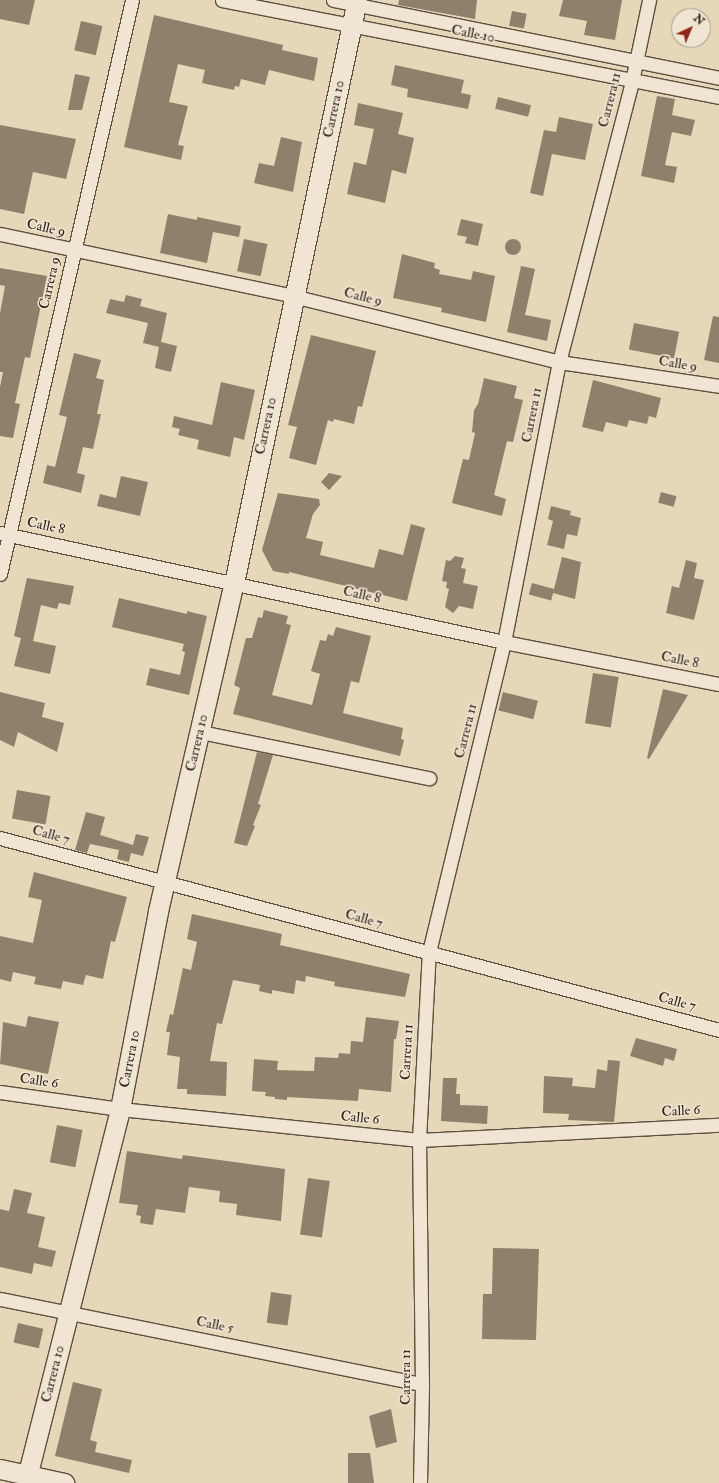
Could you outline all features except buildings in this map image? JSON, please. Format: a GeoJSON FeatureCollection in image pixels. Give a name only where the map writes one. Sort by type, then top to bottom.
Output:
{"type":"FeatureCollection","features":[{"type":"Feature","properties":{"kind":"street","name":"Carrera 9"},"geometry":{"type":"LineString","coordinates":[[0,574],[5,534],[74,250],[132,0]]}},
{"type":"Feature","properties":{"kind":"street","name":"Calle 10"},"geometry":{"type":"LineString","coordinates":[[222,0],[244,2],[352,26],[719,97]]}},
{"type":"Feature","properties":{"kind":"street","name":"Calle 10"},"geometry":{"type":"LineString","coordinates":[[333,0],[357,2],[636,62],[719,78]]}},
{"type":"Feature","properties":{"kind":"street","name":"Carrera 11"},"geometry":{"type":"LineString","coordinates":[[420,1483],[422,1384],[419,1140],[428,952],[504,642],[559,362],[632,81],[649,0]]}},
{"type":"Feature","properties":{"kind":"street","name":"Carrera 10"},"geometry":{"type":"LineString","coordinates":[[28,1478],[120,1109],[165,882],[234,583],[293,296],[357,2]]}},
{"type":"Feature","properties":{"kind":"street","name":"Calle 9"},"geometry":{"type":"LineString","coordinates":[[0,234],[293,296],[559,362],[719,386]]}},
{"type":"Feature","properties":{"kind":"street","name":"Calle 8"},"geometry":{"type":"LineString","coordinates":[[5,534],[504,642],[719,684]]}},
{"type":"Feature","properties":{"kind":"street"},"geometry":{"type":"LineString","coordinates":[[200,732],[429,778]]}},
{"type":"Feature","properties":{"kind":"street","name":"Calle 7"},"geometry":{"type":"LineString","coordinates":[[0,838],[719,1030]]}},
{"type":"Feature","properties":{"kind":"street","name":"Calle 6"},"geometry":{"type":"LineString","coordinates":[[0,1092],[120,1109],[419,1140],[719,1125]]}},
{"type":"Feature","properties":{"kind":"street","name":"Calle 5"},"geometry":{"type":"LineString","coordinates":[[0,1299],[422,1384]]}},
{"type":"Feature","properties":{"kind":"street"},"geometry":{"type":"LineString","coordinates":[[0,1469],[28,1478],[64,1483]]}}]}
